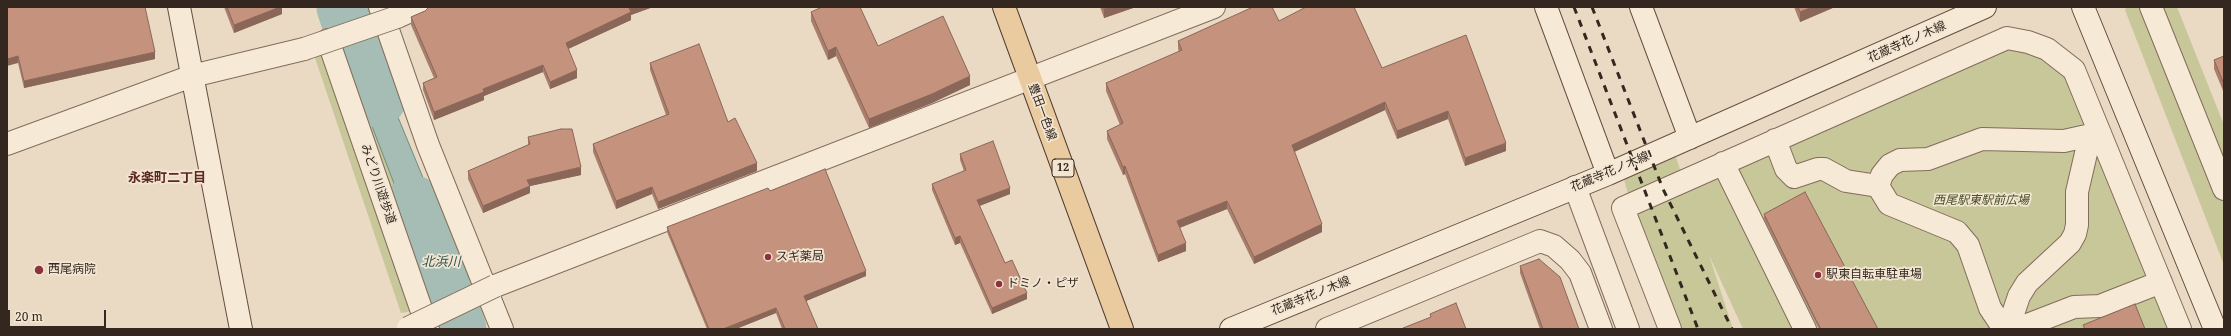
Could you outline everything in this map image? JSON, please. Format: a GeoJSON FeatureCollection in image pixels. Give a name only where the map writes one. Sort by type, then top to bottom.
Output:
{"type":"FeatureCollection","features":[{"type":"Feature","properties":{"kind":"main road","name":"豊田一色線"},"geometry":{"type":"LineString","coordinates":[[1004,7],[1122,329]]}},
{"type":"Feature","properties":{"kind":"street"},"geometry":{"type":"LineString","coordinates":[[179,7],[241,329]]}},
{"type":"Feature","properties":{"kind":"street"},"geometry":{"type":"LineString","coordinates":[[7,144],[192,76],[304,49],[328,40],[389,12],[420,7]]}},
{"type":"Feature","properties":{"kind":"street"},"geometry":{"type":"LineString","coordinates":[[416,327],[495,286],[1214,7]]}},
{"type":"Feature","properties":{"kind":"street"},"geometry":{"type":"LineString","coordinates":[[1546,7],[1608,174]]}},
{"type":"Feature","properties":{"kind":"street"},"geometry":{"type":"LineString","coordinates":[[1640,7],[1690,138]]}},
{"type":"Feature","properties":{"kind":"street","name":"花蔵寺花ノ木線"},"geometry":{"type":"LineString","coordinates":[[1231,329],[1608,174],[1985,7]]}},
{"type":"Feature","properties":{"kind":"street"},"geometry":{"type":"LineString","coordinates":[[2083,7],[2215,329]]}},
{"type":"Feature","properties":{"kind":"street"},"geometry":{"type":"LineString","coordinates":[[2151,7],[2224,189]]}},
{"type":"Feature","properties":{"kind":"street"},"geometry":{"type":"LineString","coordinates":[[389,12],[428,145],[502,329]]}},
{"type":"Feature","properties":{"kind":"street"},"geometry":{"type":"LineString","coordinates":[[1670,329],[1623,208],[2007,38],[2028,42],[2047,49],[2074,70],[2095,135],[2161,282],[2180,329]]}},
{"type":"Feature","properties":{"kind":"street","name":"みどり川遊歩道"},"geometry":{"type":"LineString","coordinates":[[328,40],[416,327]]}},
{"type":"Feature","properties":{"kind":"street"},"geometry":{"type":"LineString","coordinates":[[1878,186],[1882,175],[1890,165],[1900,160],[1928,159],[1982,139],[2064,141],[2095,135]]}},
{"type":"Feature","properties":{"kind":"street"},"geometry":{"type":"LineString","coordinates":[[2008,329],[2019,296],[2027,283],[2070,244],[2075,234],[2078,224],[2077,192],[2095,135]]}},
{"type":"Feature","properties":{"kind":"street"},"geometry":{"type":"LineString","coordinates":[[1775,140],[1786,169],[1794,177],[1818,169],[1824,169],[1846,181],[1878,186],[1889,204],[1957,232],[1968,245],[1990,308],[2004,329]]}},
{"type":"Feature","properties":{"kind":"street"},"geometry":{"type":"LineString","coordinates":[[1723,163],[1805,329]]}},
{"type":"Feature","properties":{"kind":"street"},"geometry":{"type":"LineString","coordinates":[[1575,187],[1628,329]]}},
{"type":"Feature","properties":{"kind":"street"},"geometry":{"type":"LineString","coordinates":[[1327,329],[1540,241],[1554,246],[1570,260],[1580,273],[1601,329]]}},
{"type":"Feature","properties":{"kind":"street"},"geometry":{"type":"LineString","coordinates":[[2017,329],[2074,308],[2100,306],[2161,282]]}},
{"type":"Feature","properties":{"kind":"green space"},"geometry":{"type":"Polygon","coordinates":[[[2127,7],[2177,7],[2224,125],[2224,265],[2125,10],[2127,7]]]}},
{"type":"Feature","properties":{"kind":"green space"},"geometry":{"type":"Polygon","coordinates":[[[340,43],[410,225],[445,305],[401,313],[313,52],[340,43]]]}},
{"type":"Feature","properties":{"kind":"green space","name":"西尾駅東駅前広場"},"geometry":{"type":"Polygon","coordinates":[[[2011,48],[2065,68],[2171,329],[1743,329],[1709,255],[1733,329],[1663,329],[1624,179],[1676,157],[1687,191],[2011,48]]]}},
{"type":"Feature","properties":{"kind":"water","name":"北浜川"},"geometry":{"type":"Polygon","coordinates":[[[364,35],[462,272],[433,285],[340,43],[364,35]]]}},
{"type":"Feature","properties":{"kind":"water"},"geometry":{"type":"Polygon","coordinates":[[[473,310],[480,329],[446,329],[445,323],[473,310]]]}},
{"type":"Feature","properties":{"kind":"building"},"geometry":{"type":"Polygon","coordinates":[[[7,7],[145,7],[155,52],[24,81],[18,56],[7,59],[7,7]]]}},
{"type":"Feature","properties":{"kind":"building"},"geometry":{"type":"Polygon","coordinates":[[[227,7],[280,7],[234,25],[227,7]]]}},
{"type":"Feature","properties":{"kind":"building"},"geometry":{"type":"Polygon","coordinates":[[[429,7],[633,7],[629,8],[631,12],[566,43],[577,70],[550,82],[543,65],[483,89],[484,92],[434,112],[423,83],[437,77],[411,17],[425,11],[429,7]]]}},
{"type":"Feature","properties":{"kind":"building"},"geometry":{"type":"Polygon","coordinates":[[[822,7],[860,7],[878,46],[943,16],[970,76],[932,94],[869,119],[836,47],[828,51],[811,12],[822,7]]]}},
{"type":"Feature","properties":{"kind":"building"},"geometry":{"type":"Polygon","coordinates":[[[1253,7],[1272,7],[1279,21],[1306,7],[1354,7],[1382,68],[1466,35],[1506,143],[1465,158],[1448,111],[1397,131],[1385,102],[1292,145],[1322,224],[1254,257],[1227,201],[1177,221],[1186,243],[1158,255],[1125,166],[1123,167],[1107,131],[1123,123],[1106,83],[1182,50],[1178,41],[1253,7]]]}},
{"type":"Feature","properties":{"kind":"building"},"geometry":{"type":"Polygon","coordinates":[[[1798,7],[1812,7],[1800,12],[1798,7]]]}},
{"type":"Feature","properties":{"kind":"building"},"geometry":{"type":"Polygon","coordinates":[[[699,44],[728,122],[735,118],[757,163],[658,202],[652,187],[616,201],[593,144],[669,114],[650,63],[699,44]]]}},
{"type":"Feature","properties":{"kind":"building"},"geometry":{"type":"Polygon","coordinates":[[[2224,56],[2224,84],[2214,60],[2224,56]]]}},
{"type":"Feature","properties":{"kind":"building"},"geometry":{"type":"Polygon","coordinates":[[[561,129],[572,129],[581,167],[527,180],[530,186],[483,206],[468,171],[530,144],[528,137],[561,129]]]}},
{"type":"Feature","properties":{"kind":"building"},"geometry":{"type":"Polygon","coordinates":[[[993,141],[1010,188],[977,200],[1005,263],[1012,260],[1027,293],[992,308],[960,236],[955,238],[932,184],[966,170],[960,154],[993,141]]]}},
{"type":"Feature","properties":{"kind":"building","name":"スギ薬局"},"geometry":{"type":"Polygon","coordinates":[[[825,169],[866,271],[804,296],[818,329],[785,329],[776,308],[723,329],[709,329],[667,227],[768,188],[770,191],[825,169]]]}},
{"type":"Feature","properties":{"kind":"building","name":"駅東自転車駐車場"},"geometry":{"type":"Polygon","coordinates":[[[1805,192],[1878,329],[1821,329],[1816,320],[1764,214],[1805,192]]]}},
{"type":"Feature","properties":{"kind":"building"},"geometry":{"type":"Polygon","coordinates":[[[1539,259],[1560,277],[1579,329],[1543,329],[1520,266],[1539,259]]]}},
{"type":"Feature","properties":{"kind":"building"},"geometry":{"type":"Polygon","coordinates":[[[1456,303],[1466,329],[1403,328],[1431,317],[1430,314],[1456,303]]]}},
{"type":"Feature","properties":{"kind":"building"},"geometry":{"type":"Polygon","coordinates":[[[2135,304],[2145,329],[2085,329],[2083,325],[2135,304]]]}},
{"type":"Feature","properties":{"kind":"waterway","name":"北浜川"},"geometry":{"type":"LineString","coordinates":[[346,7],[377,98]]}},
{"type":"Feature","properties":{"kind":"waterway","name":"北浜川"},"geometry":{"type":"LineString","coordinates":[[414,205],[457,329]]}},
{"type":"Feature","properties":{"kind":"railway"},"geometry":{"type":"LineString","coordinates":[[1574,7],[1698,329]]}},
{"type":"Feature","properties":{"kind":"railway"},"geometry":{"type":"LineString","coordinates":[[1592,7],[1663,189],[1732,329]]}},
{"type":"Feature","properties":{"kind":"place","name":"スギ薬局"},"geometry":{"type":"Point","coordinates":[768,257]}},
{"type":"Feature","properties":{"kind":"place","name":"西尾病院"},"geometry":{"type":"Point","coordinates":[39,270]}},
{"type":"Feature","properties":{"kind":"place","name":"駅東自転車駐車場"},"geometry":{"type":"Point","coordinates":[1818,275]}},
{"type":"Feature","properties":{"kind":"place","name":"ドミノ・ピザ"},"geometry":{"type":"Point","coordinates":[999,284]}},
{"type":"Feature","properties":{"kind":"district","name":"永楽町二丁目"},"geometry":{"type":"Point","coordinates":[167,178]}}]}
